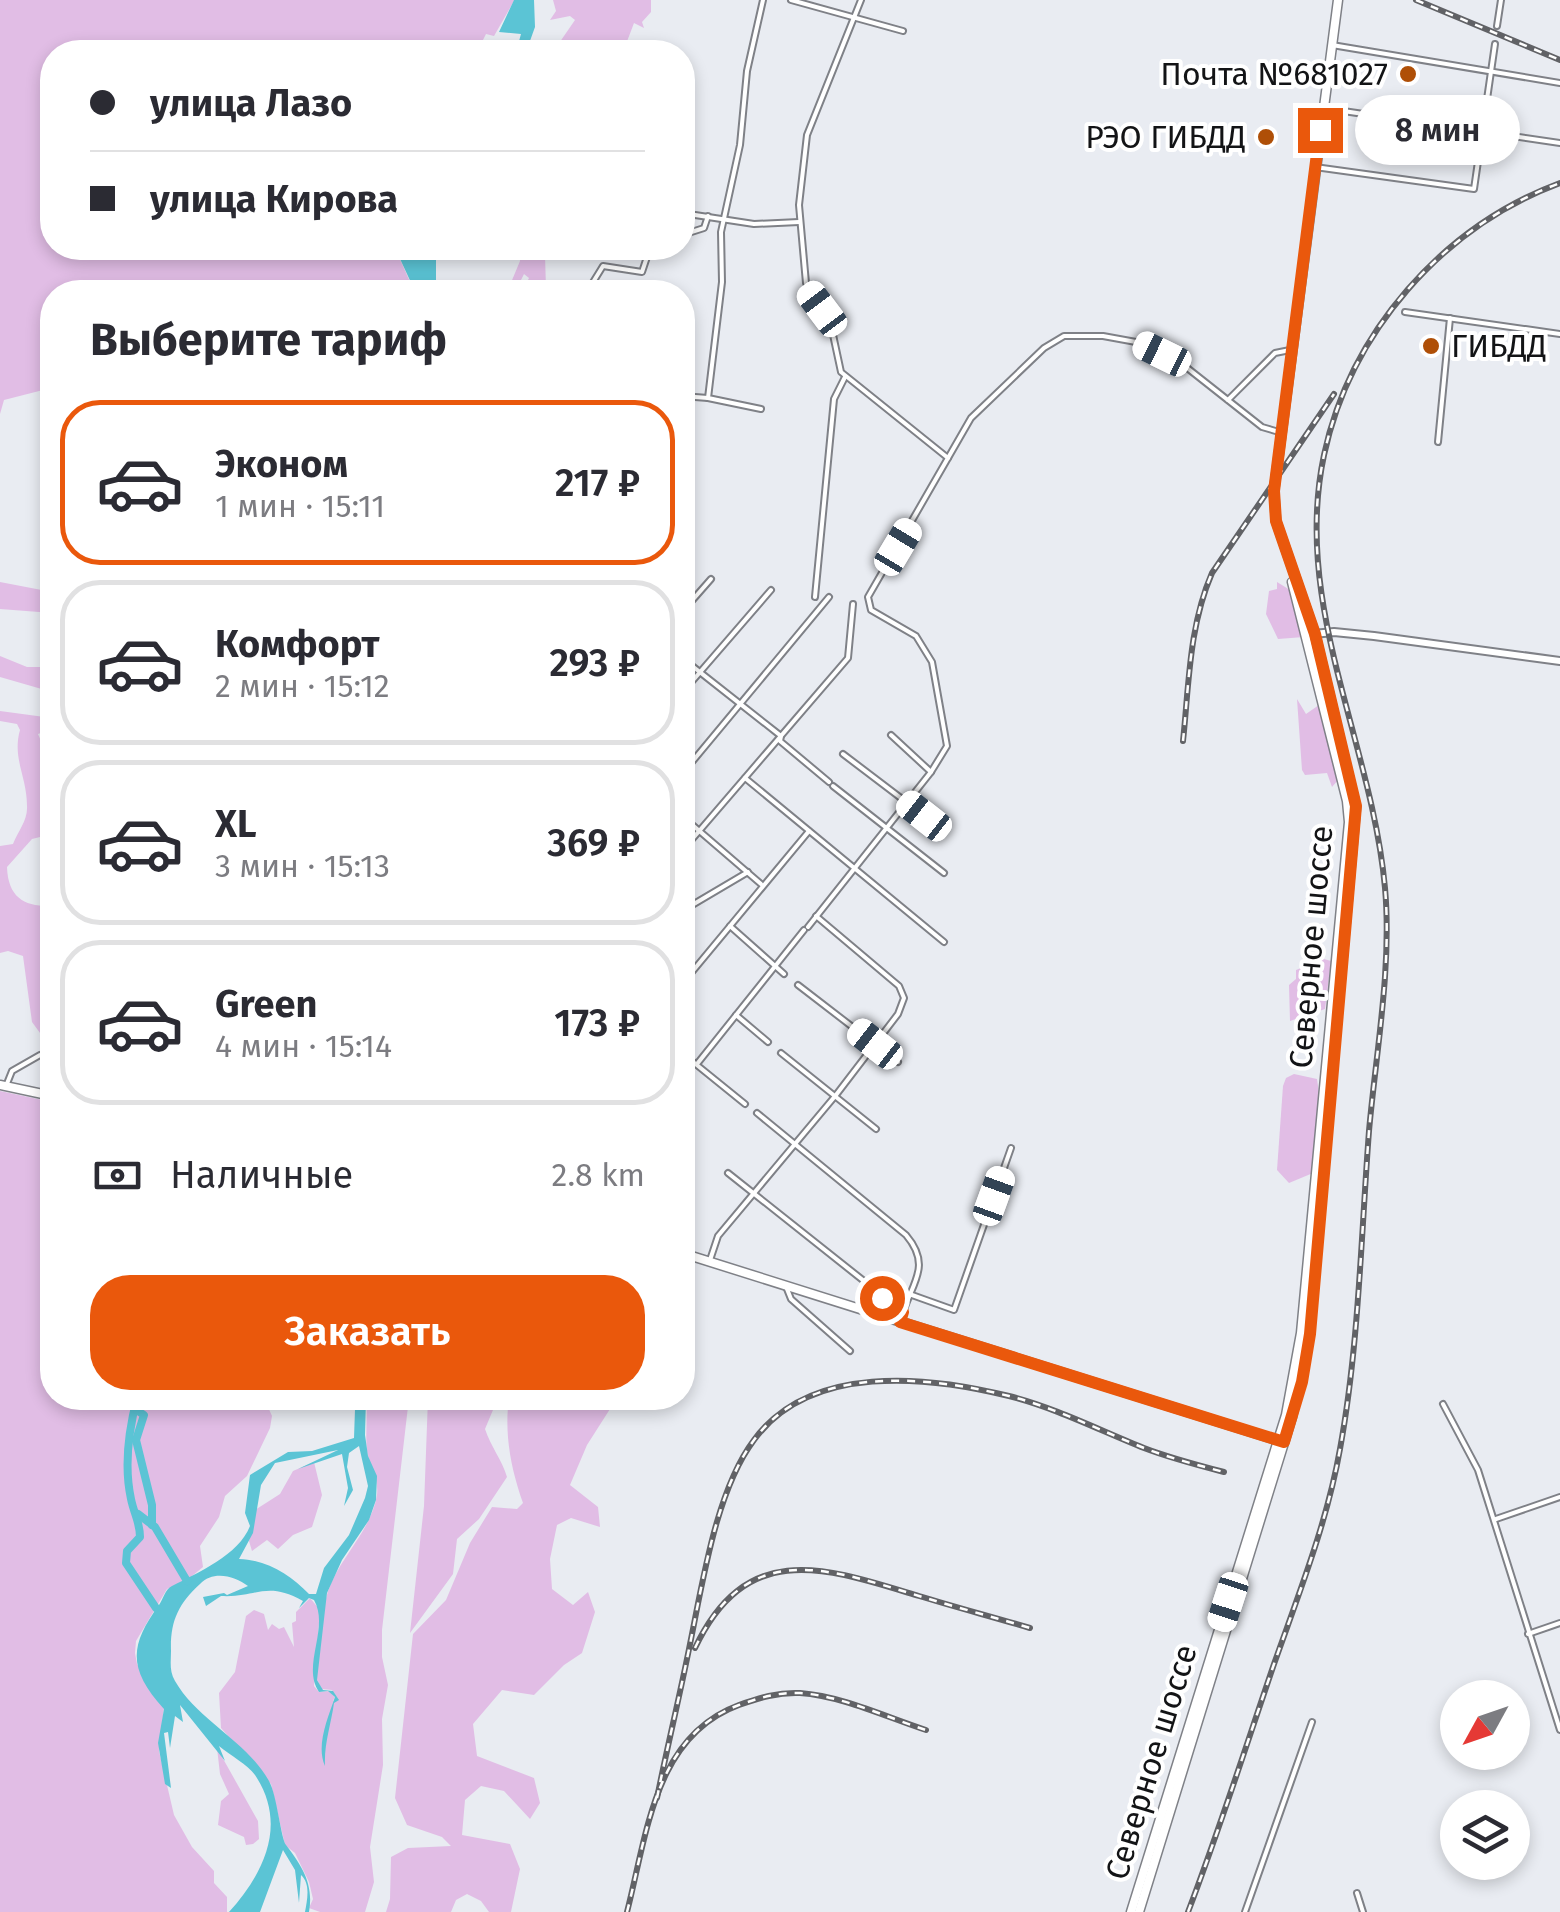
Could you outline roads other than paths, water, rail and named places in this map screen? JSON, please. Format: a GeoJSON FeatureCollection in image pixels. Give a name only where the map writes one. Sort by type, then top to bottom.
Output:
{"type":"FeatureCollection","features":[{"type":"Feature","properties":{"kind":"main road","name":"Северное шоссе"},"geometry":{"type":"LineString","coordinates":[[1135,1912],[1286,1426],[1305,1333],[1348,859],[1347,801],[1312,635],[1272,518],[1270,488],[1338,0]]}},
{"type":"Feature","properties":{"kind":"main road"},"geometry":{"type":"LineString","coordinates":[[3,1086],[40,1094]]}},
{"type":"Feature","properties":{"kind":"main road"},"geometry":{"type":"LineString","coordinates":[[695,1257],[1281,1442]]}},
{"type":"Feature","properties":{"kind":"street"},"geometry":{"type":"LineString","coordinates":[[708,398],[725,220],[742,128],[746,79],[763,0]]}},
{"type":"Feature","properties":{"kind":"street"},"geometry":{"type":"LineString","coordinates":[[792,0],[902,31]]}},
{"type":"Feature","properties":{"kind":"street"},"geometry":{"type":"LineString","coordinates":[[861,0],[810,122],[798,222],[806,283],[832,328],[836,359],[846,377],[949,459]]}},
{"type":"Feature","properties":{"kind":"street"},"geometry":{"type":"LineString","coordinates":[[1497,26],[1501,0]]}},
{"type":"Feature","properties":{"kind":"street"},"geometry":{"type":"LineString","coordinates":[[1315,167],[1474,189],[1494,44]]}},
{"type":"Feature","properties":{"kind":"street"},"geometry":{"type":"LineString","coordinates":[[1332,45],[1560,83]]}},
{"type":"Feature","properties":{"kind":"street"},"geometry":{"type":"LineString","coordinates":[[1324,108],[1560,143]]}},
{"type":"Feature","properties":{"kind":"street"},"geometry":{"type":"LineString","coordinates":[[695,214],[764,225],[798,222]]}},
{"type":"Feature","properties":{"kind":"street"},"geometry":{"type":"LineString","coordinates":[[695,231],[704,228],[708,216]]}},
{"type":"Feature","properties":{"kind":"street"},"geometry":{"type":"LineString","coordinates":[[594,280],[603,266],[642,272],[646,260]]}},
{"type":"Feature","properties":{"kind":"street"},"geometry":{"type":"LineString","coordinates":[[1405,312],[1560,334]]}},
{"type":"Feature","properties":{"kind":"street"},"geometry":{"type":"LineString","coordinates":[[1438,442],[1450,318]]}},
{"type":"Feature","properties":{"kind":"street"},"geometry":{"type":"LineString","coordinates":[[746,1104],[697,1064],[931,772],[947,746],[932,662],[916,636],[870,610],[868,597],[971,418],[1044,348],[1064,336],[1103,336],[1136,342],[1186,367],[1262,427],[1279,432]]}},
{"type":"Feature","properties":{"kind":"street"},"geometry":{"type":"LineString","coordinates":[[1228,400],[1276,353],[1290,350]]}},
{"type":"Feature","properties":{"kind":"street"},"geometry":{"type":"LineString","coordinates":[[815,597],[834,399],[846,377]]}},
{"type":"Feature","properties":{"kind":"street"},"geometry":{"type":"LineString","coordinates":[[695,397],[760,409]]}},
{"type":"Feature","properties":{"kind":"street"},"geometry":{"type":"LineString","coordinates":[[695,598],[711,580]]}},
{"type":"Feature","properties":{"kind":"street"},"geometry":{"type":"LineString","coordinates":[[695,677],[771,590]]}},
{"type":"Feature","properties":{"kind":"street"},"geometry":{"type":"LineString","coordinates":[[695,759],[828,597]]}},
{"type":"Feature","properties":{"kind":"street"},"geometry":{"type":"LineString","coordinates":[[695,836],[848,658],[853,604]]}},
{"type":"Feature","properties":{"kind":"street"},"geometry":{"type":"LineString","coordinates":[[1312,635],[1384,637],[1560,662]]}},
{"type":"Feature","properties":{"kind":"street"},"geometry":{"type":"LineString","coordinates":[[695,667],[781,736]]}},
{"type":"Feature","properties":{"kind":"street"},"geometry":{"type":"LineString","coordinates":[[890,735],[931,772]]}},
{"type":"Feature","properties":{"kind":"street"},"geometry":{"type":"LineString","coordinates":[[781,736],[780,742],[944,873]]}},
{"type":"Feature","properties":{"kind":"street"},"geometry":{"type":"LineString","coordinates":[[843,754],[942,830]]}},
{"type":"Feature","properties":{"kind":"street"},"geometry":{"type":"LineString","coordinates":[[745,778],[944,942]]}},
{"type":"Feature","properties":{"kind":"street"},"geometry":{"type":"LineString","coordinates":[[695,826],[762,884]]}},
{"type":"Feature","properties":{"kind":"street"},"geometry":{"type":"LineString","coordinates":[[695,968],[809,831]]}},
{"type":"Feature","properties":{"kind":"street"},"geometry":{"type":"LineString","coordinates":[[695,903],[748,872]]}},
{"type":"Feature","properties":{"kind":"street"},"geometry":{"type":"LineString","coordinates":[[710,1262],[718,1236],[836,1095],[898,1014],[904,998],[899,986],[816,916]]}},
{"type":"Feature","properties":{"kind":"street"},"geometry":{"type":"LineString","coordinates":[[730,926],[784,974]]}},
{"type":"Feature","properties":{"kind":"street"},"geometry":{"type":"LineString","coordinates":[[798,985],[898,1062]]}},
{"type":"Feature","properties":{"kind":"street"},"geometry":{"type":"LineString","coordinates":[[736,1016],[768,1042]]}},
{"type":"Feature","properties":{"kind":"street"},"geometry":{"type":"LineString","coordinates":[[781,1052],[876,1130]]}},
{"type":"Feature","properties":{"kind":"street"},"geometry":{"type":"LineString","coordinates":[[3,1086],[12,1071],[40,1055]]}},
{"type":"Feature","properties":{"kind":"street"},"geometry":{"type":"LineString","coordinates":[[757,1113],[918,1250],[920,1267],[900,1322]]}},
{"type":"Feature","properties":{"kind":"street"},"geometry":{"type":"LineString","coordinates":[[912,1295],[954,1310],[1011,1148]]}},
{"type":"Feature","properties":{"kind":"street"},"geometry":{"type":"LineString","coordinates":[[728,1172],[903,1312]]}},
{"type":"Feature","properties":{"kind":"street"},"geometry":{"type":"LineString","coordinates":[[788,1286],[790,1300],[850,1351]]}},
{"type":"Feature","properties":{"kind":"street"},"geometry":{"type":"LineString","coordinates":[[1443,1404],[1478,1470],[1496,1518],[1494,1524],[1560,1730]]}},
{"type":"Feature","properties":{"kind":"street"},"geometry":{"type":"LineString","coordinates":[[1496,1518],[1560,1498]]}},
{"type":"Feature","properties":{"kind":"street"},"geometry":{"type":"LineString","coordinates":[[1528,1634],[1560,1623]]}},
{"type":"Feature","properties":{"kind":"street"},"geometry":{"type":"LineString","coordinates":[[1245,1912],[1312,1722]]}},
{"type":"Feature","properties":{"kind":"street"},"geometry":{"type":"LineString","coordinates":[[1356,1894],[1362,1912]]}},
{"type":"Feature","properties":{"kind":"water"},"geometry":{"type":"Polygon","coordinates":[[[514,0],[534,0],[535,27],[530,40],[519,40],[521,34],[499,32],[514,0]]]}},
{"type":"Feature","properties":{"kind":"water"},"geometry":{"type":"Polygon","coordinates":[[[401,260],[436,260],[436,280],[410,280],[401,260]]]}},
{"type":"Feature","properties":{"kind":"water"},"geometry":{"type":"Polygon","coordinates":[[[355,1410],[366,1410],[368,1456],[377,1476],[376,1500],[369,1520],[342,1560],[327,1593],[317,1680],[323,1690],[333,1691],[339,1700],[334,1703],[325,1766],[322,1741],[335,1697],[328,1691],[319,1692],[314,1682],[319,1623],[314,1600],[309,1598],[299,1608],[303,1601],[270,1591],[221,1596],[206,1606],[203,1597],[227,1595],[248,1586],[231,1577],[217,1576],[192,1591],[174,1622],[171,1666],[175,1681],[196,1708],[248,1754],[269,1781],[284,1841],[308,1884],[309,1912],[305,1912],[306,1883],[301,1875],[299,1903],[295,1870],[283,1850],[260,1912],[229,1912],[253,1880],[268,1846],[270,1811],[265,1793],[252,1771],[219,1746],[225,1761],[180,1705],[183,1722],[175,1716],[170,1748],[168,1732],[164,1733],[171,1788],[165,1784],[158,1743],[164,1709],[144,1682],[138,1645],[168,1590],[216,1562],[245,1536],[250,1526],[245,1513],[250,1475],[288,1452],[312,1451],[354,1438],[355,1410]],[[359,1446],[349,1453],[347,1467],[353,1490],[344,1506],[348,1488],[342,1454],[298,1469],[338,1450],[275,1463],[261,1485],[253,1533],[239,1559],[269,1566],[309,1594],[316,1594],[324,1568],[349,1535],[368,1486],[359,1446]]]}},
{"type":"Feature","properties":{"kind":"waterway"},"geometry":{"type":"LineString","coordinates":[[135,1410],[128,1474],[140,1537],[127,1551],[126,1563],[156,1608]]}},
{"type":"Feature","properties":{"kind":"waterway"},"geometry":{"type":"LineString","coordinates":[[136,1410],[144,1415],[136,1440],[152,1505],[152,1525]]}},
{"type":"Feature","properties":{"kind":"waterway"},"geometry":{"type":"LineString","coordinates":[[138,1514],[155,1527],[187,1581]]}},
{"type":"Feature","properties":{"kind":"railway"},"geometry":{"type":"LineString","coordinates":[[1416,0],[1560,60]]}},
{"type":"Feature","properties":{"kind":"railway"},"geometry":{"type":"LineString","coordinates":[[1188,1912],[1320,1531],[1340,1449],[1355,1330],[1387,918],[1377,834],[1326,619],[1318,565],[1317,511],[1324,455],[1355,367],[1408,290],[1440,256],[1477,227],[1517,202],[1560,183]]}},
{"type":"Feature","properties":{"kind":"railway"},"geometry":{"type":"LineString","coordinates":[[1183,741],[1194,634],[1212,573],[1334,394]]}},
{"type":"Feature","properties":{"kind":"railway"},"geometry":{"type":"LineString","coordinates":[[657,1798],[705,1569],[729,1486],[754,1440],[778,1415],[806,1398],[838,1387],[872,1382],[907,1381],[977,1389],[1044,1407],[1154,1452],[1224,1472]]}},
{"type":"Feature","properties":{"kind":"railway"},"geometry":{"type":"LineString","coordinates":[[695,1648],[716,1613],[739,1590],[764,1576],[792,1570],[852,1577],[1030,1628]]}},
{"type":"Feature","properties":{"kind":"railway"},"geometry":{"type":"LineString","coordinates":[[627,1912],[659,1791],[688,1740],[711,1720],[754,1700],[800,1693],[848,1703],[926,1730]]}},
{"type":"Feature","properties":{"kind":"place","name":"Почта №681027"},"geometry":{"type":"Point","coordinates":[1408,74]}},
{"type":"Feature","properties":{"kind":"place","name":"РЭО ГИБДД"},"geometry":{"type":"Point","coordinates":[1266,137]}},
{"type":"Feature","properties":{"kind":"place","name":"ГИБДД"},"geometry":{"type":"Point","coordinates":[1431,346]}}]}
